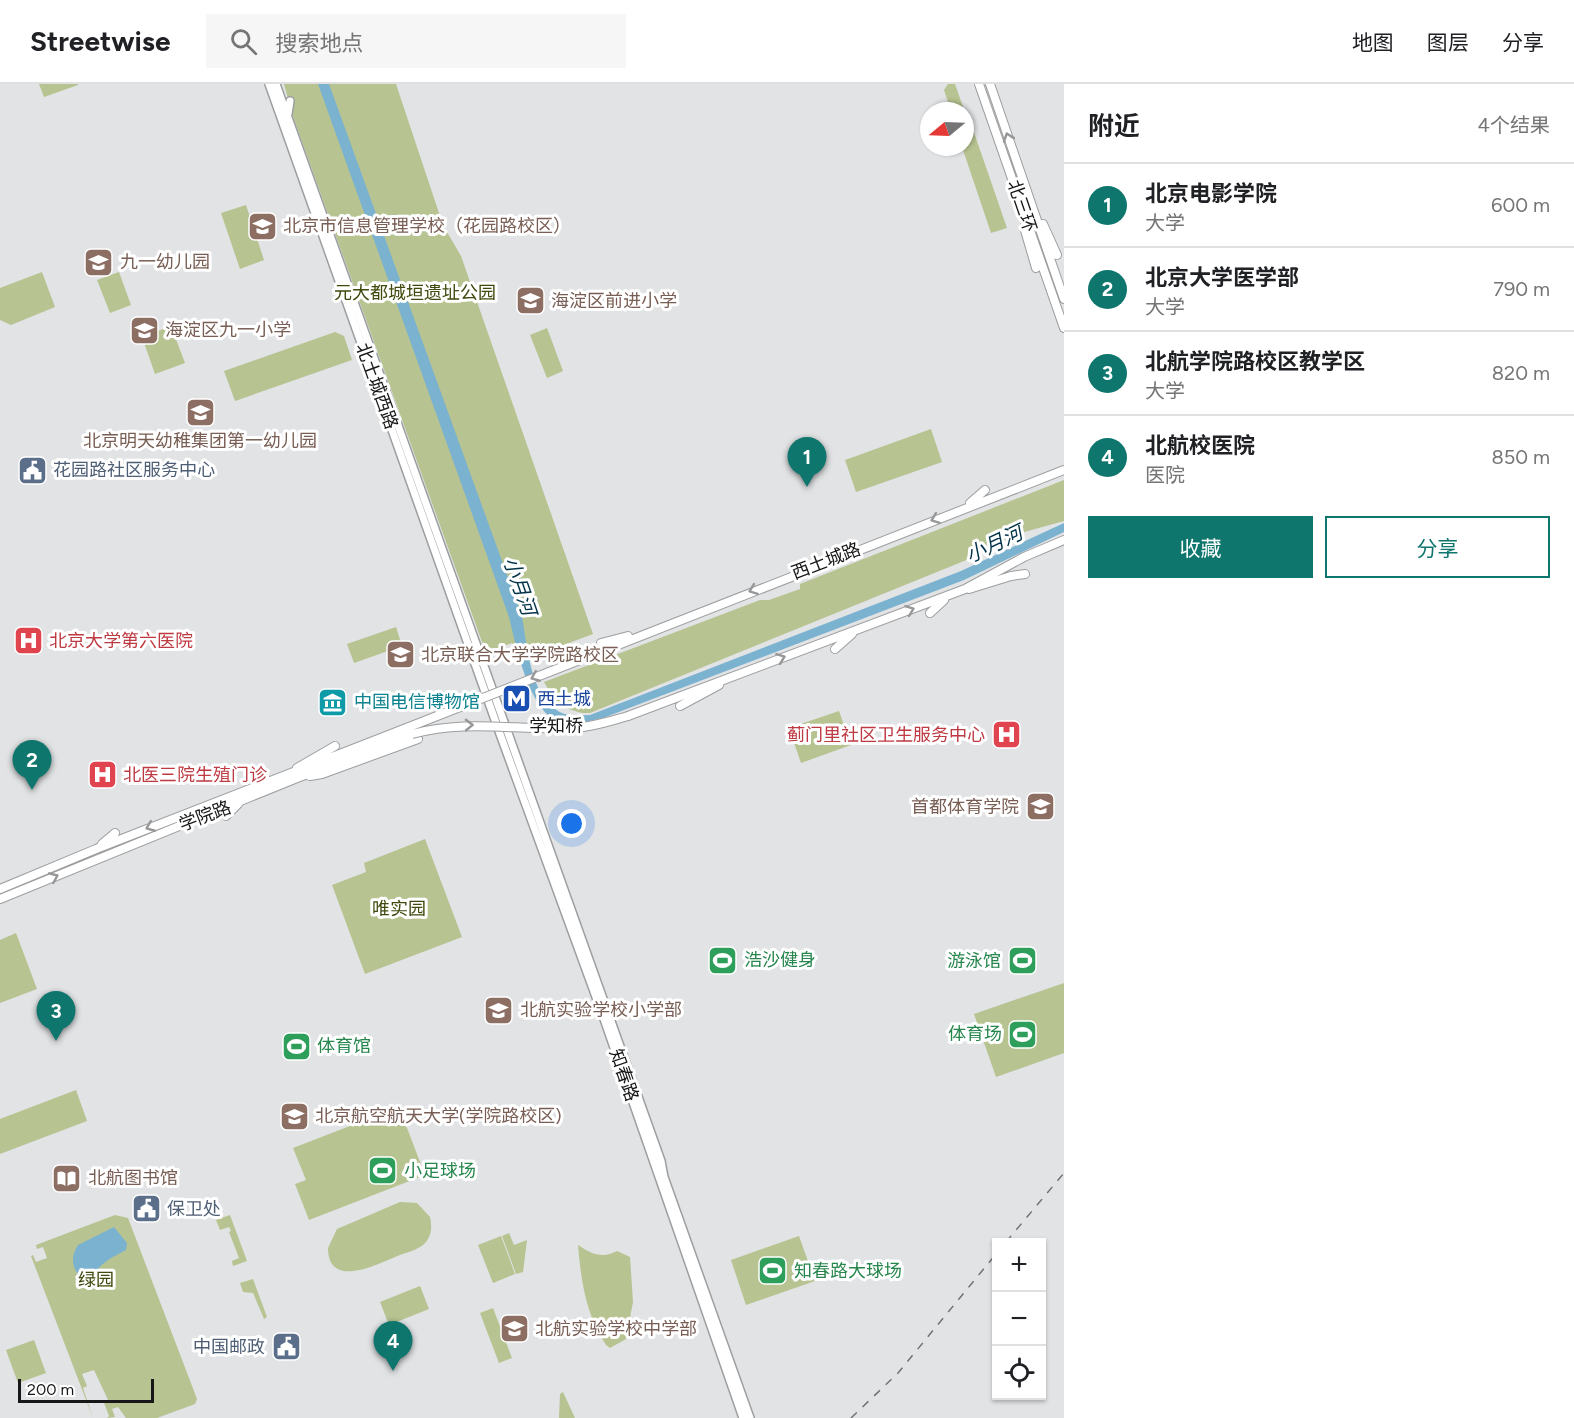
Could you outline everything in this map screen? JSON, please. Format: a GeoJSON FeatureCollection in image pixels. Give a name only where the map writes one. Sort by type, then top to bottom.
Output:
{"type":"FeatureCollection","features":[{"type":"Feature","properties":{"kind":"highway","name":"北三环"},"geometry":{"type":"LineString","coordinates":[[979,84],[1064,328]]}},
{"type":"Feature","properties":{"kind":"highway","name":"北三环"},"geometry":{"type":"LineString","coordinates":[[990,84],[1064,299]]}},
{"type":"Feature","properties":{"kind":"highway"},"geometry":{"type":"LineString","coordinates":[[1006,158],[1036,268]]}},
{"type":"Feature","properties":{"kind":"highway"},"geometry":{"type":"LineString","coordinates":[[1027,189],[1058,255]]}},
{"type":"Feature","properties":{"kind":"highway"},"geometry":{"type":"LineString","coordinates":[[1050,468],[1064,469]]}},
{"type":"Feature","properties":{"kind":"highway","name":"西土城路"},"geometry":{"type":"LineString","coordinates":[[413,733],[656,628],[1064,469]]}},
{"type":"Feature","properties":{"kind":"highway"},"geometry":{"type":"LineString","coordinates":[[1028,482],[1036,474]]}},
{"type":"Feature","properties":{"kind":"highway"},"geometry":{"type":"LineString","coordinates":[[966,507],[985,490]]}},
{"type":"Feature","properties":{"kind":"highway"},"geometry":{"type":"LineString","coordinates":[[680,706],[747,670],[965,589],[1024,557],[1064,540]]}},
{"type":"Feature","properties":{"kind":"highway"},"geometry":{"type":"LineString","coordinates":[[965,589],[978,588],[1011,576],[1025,574]]}},
{"type":"Feature","properties":{"kind":"highway"},"geometry":{"type":"LineString","coordinates":[[930,612],[950,595]]}},
{"type":"Feature","properties":{"kind":"highway"},"geometry":{"type":"LineString","coordinates":[[601,643],[656,628]]}},
{"type":"Feature","properties":{"kind":"highway"},"geometry":{"type":"LineString","coordinates":[[835,649],[855,631]]}},
{"type":"Feature","properties":{"kind":"highway","name":"学知桥"},"geometry":{"type":"LineString","coordinates":[[413,733],[468,724],[573,728],[596,726],[747,670]]}},
{"type":"Feature","properties":{"kind":"highway","name":"学院路"},"geometry":{"type":"LineString","coordinates":[[0,889],[283,776],[413,733]]}},
{"type":"Feature","properties":{"kind":"highway","name":"学院路"},"geometry":{"type":"LineString","coordinates":[[0,899],[413,733]]}},
{"type":"Feature","properties":{"kind":"highway"},"geometry":{"type":"LineString","coordinates":[[283,776],[335,746]]}},
{"type":"Feature","properties":{"kind":"highway"},"geometry":{"type":"LineString","coordinates":[[200,800],[212,803]]}},
{"type":"Feature","properties":{"kind":"highway"},"geometry":{"type":"LineString","coordinates":[[226,816],[242,802]]}},
{"type":"Feature","properties":{"kind":"highway"},"geometry":{"type":"LineString","coordinates":[[96,849],[115,833]]}},
{"type":"Feature","properties":{"kind":"main road","name":"北土城西路"},"geometry":{"type":"LineString","coordinates":[[269,84],[487,687]]}},
{"type":"Feature","properties":{"kind":"main road","name":"北土城西路"},"geometry":{"type":"LineString","coordinates":[[276,84],[487,687]]}},
{"type":"Feature","properties":{"kind":"main road"},"geometry":{"type":"LineString","coordinates":[[287,117],[290,101]]}},
{"type":"Feature","properties":{"kind":"main road"},"geometry":{"type":"LineString","coordinates":[[487,687],[504,734]]}},
{"type":"Feature","properties":{"kind":"main road","name":"知春路"},"geometry":{"type":"LineString","coordinates":[[504,734],[743,1418]]}},
{"type":"Feature","properties":{"kind":"main road","name":"知春路"},"geometry":{"type":"LineString","coordinates":[[504,734],[661,1161],[664,1177],[750,1418]]}},
{"type":"Feature","properties":{"kind":"green space"},"geometry":{"type":"Polygon","coordinates":[[[39,84],[78,84],[78,85],[44,97],[39,84]]]}},
{"type":"Feature","properties":{"kind":"green space","name":"元大都城垣遗址公园"},"geometry":{"type":"Polygon","coordinates":[[[284,84],[396,84],[443,225],[461,256],[593,634],[518,662],[512,643],[486,653],[292,114],[284,84]]]}},
{"type":"Feature","properties":{"kind":"green space"},"geometry":{"type":"Polygon","coordinates":[[[948,84],[955,84],[961,102],[948,102],[944,90],[948,84]]]}},
{"type":"Feature","properties":{"kind":"green space"},"geometry":{"type":"Polygon","coordinates":[[[974,132],[1007,228],[991,233],[965,156],[974,156],[974,132]]]}},
{"type":"Feature","properties":{"kind":"green space"},"geometry":{"type":"Polygon","coordinates":[[[246,205],[264,260],[240,269],[221,213],[246,205]]]}},
{"type":"Feature","properties":{"kind":"green space"},"geometry":{"type":"Polygon","coordinates":[[[42,272],[55,307],[11,325],[0,320],[0,288],[42,272]]]}},
{"type":"Feature","properties":{"kind":"green space"},"geometry":{"type":"Polygon","coordinates":[[[119,272],[131,305],[110,313],[97,280],[119,272]]]}},
{"type":"Feature","properties":{"kind":"green space"},"geometry":{"type":"Polygon","coordinates":[[[171,326],[185,363],[155,374],[142,337],[171,326]]]}},
{"type":"Feature","properties":{"kind":"green space"},"geometry":{"type":"Polygon","coordinates":[[[547,328],[563,371],[547,378],[530,335],[547,328]]]}},
{"type":"Feature","properties":{"kind":"green space"},"geometry":{"type":"Polygon","coordinates":[[[335,332],[344,336],[352,360],[235,401],[224,371],[335,332]]]}},
{"type":"Feature","properties":{"kind":"green space"},"geometry":{"type":"Polygon","coordinates":[[[931,429],[942,462],[856,492],[845,460],[931,429]]]}},
{"type":"Feature","properties":{"kind":"green space"},"geometry":{"type":"Polygon","coordinates":[[[1064,480],[1064,521],[1017,534],[969,559],[590,713],[558,706],[544,682],[760,600],[769,600],[800,589],[800,584],[1064,480]]]}},
{"type":"Feature","properties":{"kind":"green space"},"geometry":{"type":"Polygon","coordinates":[[[396,627],[402,646],[354,663],[347,644],[396,627]]]}},
{"type":"Feature","properties":{"kind":"green space"},"geometry":{"type":"Polygon","coordinates":[[[839,711],[851,745],[801,763],[789,728],[839,711]]]}},
{"type":"Feature","properties":{"kind":"green space","name":"唯实园"},"geometry":{"type":"Polygon","coordinates":[[[425,839],[462,937],[365,974],[332,885],[366,872],[364,863],[425,839]]]}},
{"type":"Feature","properties":{"kind":"green space"},"geometry":{"type":"Polygon","coordinates":[[[16,933],[37,989],[0,1003],[0,940],[16,933]]]}},
{"type":"Feature","properties":{"kind":"green space","name":"体育场"},"geometry":{"type":"Polygon","coordinates":[[[1064,983],[1064,1053],[996,1077],[974,1014],[1064,983]]]}},
{"type":"Feature","properties":{"kind":"green space"},"geometry":{"type":"Polygon","coordinates":[[[76,1090],[87,1121],[0,1154],[0,1119],[76,1090]]]}},
{"type":"Feature","properties":{"kind":"green space"},"geometry":{"type":"Polygon","coordinates":[[[399,1107],[425,1175],[309,1220],[295,1184],[306,1180],[293,1148],[399,1107]]]}},
{"type":"Feature","properties":{"kind":"green space"},"geometry":{"type":"Polygon","coordinates":[[[400,1202],[417,1203],[430,1217],[431,1231],[425,1243],[377,1265],[354,1271],[336,1268],[330,1260],[328,1248],[337,1229],[400,1202]]]}},
{"type":"Feature","properties":{"kind":"green space","name":"绿园"},"geometry":{"type":"Polygon","coordinates":[[[115,1215],[128,1218],[197,1399],[195,1404],[157,1418],[126,1418],[118,1407],[112,1409],[115,1417],[107,1418],[109,1416],[103,1400],[106,1403],[109,1402],[94,1370],[82,1374],[87,1386],[83,1388],[93,1418],[31,1256],[33,1255],[36,1262],[47,1258],[43,1247],[37,1249],[36,1245],[115,1215]]]}},
{"type":"Feature","properties":{"kind":"green space"},"geometry":{"type":"Polygon","coordinates":[[[230,1215],[247,1261],[233,1266],[232,1261],[239,1258],[229,1232],[231,1231],[229,1227],[220,1230],[216,1220],[230,1215]]]}},
{"type":"Feature","properties":{"kind":"green space"},"geometry":{"type":"Polygon","coordinates":[[[509,1233],[514,1245],[527,1240],[523,1272],[516,1274],[502,1236],[509,1233]]]}},
{"type":"Feature","properties":{"kind":"green space"},"geometry":{"type":"Polygon","coordinates":[[[501,1236],[515,1274],[493,1283],[478,1245],[501,1236]]]}},
{"type":"Feature","properties":{"kind":"green space","name":"知春路大球场"},"geometry":{"type":"Polygon","coordinates":[[[799,1236],[815,1281],[746,1305],[731,1260],[799,1236]]]}},
{"type":"Feature","properties":{"kind":"green space"},"geometry":{"type":"Polygon","coordinates":[[[578,1245],[597,1254],[607,1255],[617,1251],[630,1257],[633,1302],[626,1339],[610,1348],[599,1334],[589,1310],[578,1245]]]}},
{"type":"Feature","properties":{"kind":"green space"},"geometry":{"type":"Polygon","coordinates":[[[253,1279],[267,1317],[264,1319],[253,1293],[243,1292],[240,1283],[253,1279]]]}},
{"type":"Feature","properties":{"kind":"green space"},"geometry":{"type":"Polygon","coordinates":[[[420,1286],[429,1309],[389,1325],[380,1302],[420,1286]]]}},
{"type":"Feature","properties":{"kind":"green space"},"geometry":{"type":"Polygon","coordinates":[[[493,1308],[512,1358],[499,1363],[480,1313],[493,1308]]]}},
{"type":"Feature","properties":{"kind":"green space"},"geometry":{"type":"Polygon","coordinates":[[[34,1340],[46,1373],[18,1383],[6,1350],[34,1340]]]}},
{"type":"Feature","properties":{"kind":"green space"},"geometry":{"type":"Polygon","coordinates":[[[563,1392],[575,1418],[559,1418],[560,1394],[563,1392]]]}},
{"type":"Feature","properties":{"kind":"water"},"geometry":{"type":"Polygon","coordinates":[[[318,84],[329,84],[522,616],[528,655],[536,682],[549,704],[558,711],[570,715],[590,715],[961,571],[1064,523],[1064,532],[964,580],[603,718],[570,724],[554,719],[543,710],[527,680],[509,617],[318,84]]]}},
{"type":"Feature","properties":{"kind":"water"},"geometry":{"type":"Polygon","coordinates":[[[114,1227],[127,1243],[126,1250],[102,1264],[94,1278],[80,1277],[73,1261],[78,1245],[114,1227]]]}},
{"type":"Feature","properties":{"kind":"railway"},"geometry":{"type":"LineString","coordinates":[[1009,1238],[1064,1173]]}},
{"type":"Feature","properties":{"kind":"railway"},"geometry":{"type":"LineString","coordinates":[[851,1418],[898,1373],[992,1259]]}},
{"type":"Feature","properties":{"kind":"place","name":"北京市信息管理学校（花园路校区）"},"geometry":{"type":"Point","coordinates":[262,226]}},
{"type":"Feature","properties":{"kind":"place","name":"九一幼儿园"},"geometry":{"type":"Point","coordinates":[99,262]}},
{"type":"Feature","properties":{"kind":"place","name":"海淀区前进小学"},"geometry":{"type":"Point","coordinates":[530,301]}},
{"type":"Feature","properties":{"kind":"place","name":"海淀区九一小学"},"geometry":{"type":"Point","coordinates":[144,330]}},
{"type":"Feature","properties":{"kind":"place","name":"北京明天幼稚集团第一幼儿园"},"geometry":{"type":"Point","coordinates":[200,412]}},
{"type":"Feature","properties":{"kind":"place","name":"花园路社区服务中心"},"geometry":{"type":"Point","coordinates":[32,470]}},
{"type":"Feature","properties":{"kind":"place","name":"北京电影学院"},"geometry":{"type":"Point","coordinates":[807,487]}},
{"type":"Feature","properties":{"kind":"place","name":"北京大学第六医院"},"geometry":{"type":"Point","coordinates":[28,641]}},
{"type":"Feature","properties":{"kind":"place","name":"北京联合大学学院路校区"},"geometry":{"type":"Point","coordinates":[400,655]}},
{"type":"Feature","properties":{"kind":"place","name":"西土城"},"geometry":{"type":"Point","coordinates":[516,699]}},
{"type":"Feature","properties":{"kind":"place","name":"中国电信博物馆"},"geometry":{"type":"Point","coordinates":[333,702]}},
{"type":"Feature","properties":{"kind":"place","name":"蓟门里社区卫生服务中心"},"geometry":{"type":"Point","coordinates":[1006,735]}},
{"type":"Feature","properties":{"kind":"place","name":"北医三院生殖门诊"},"geometry":{"type":"Point","coordinates":[102,775]}},
{"type":"Feature","properties":{"kind":"place","name":"北京大学医学部"},"geometry":{"type":"Point","coordinates":[32,790]}},
{"type":"Feature","properties":{"kind":"place","name":"首都体育学院"},"geometry":{"type":"Point","coordinates":[1040,807]}},
{"type":"Feature","properties":{"kind":"place","name":"浩沙健身"},"geometry":{"type":"Point","coordinates":[723,960]}},
{"type":"Feature","properties":{"kind":"place","name":"游泳馆"},"geometry":{"type":"Point","coordinates":[1022,961]}},
{"type":"Feature","properties":{"kind":"place","name":"北航实验学校小学部"},"geometry":{"type":"Point","coordinates":[499,1010]}},
{"type":"Feature","properties":{"kind":"place","name":"体育场"},"geometry":{"type":"Point","coordinates":[1023,1034]}},
{"type":"Feature","properties":{"kind":"place","name":"北航学院路校区教学区"},"geometry":{"type":"Point","coordinates":[56,1041]}},
{"type":"Feature","properties":{"kind":"place","name":"体育馆"},"geometry":{"type":"Point","coordinates":[296,1046]}},
{"type":"Feature","properties":{"kind":"place","name":"北京航空航天大学(学院路校区)"},"geometry":{"type":"Point","coordinates":[294,1116]}},
{"type":"Feature","properties":{"kind":"place","name":"小足球场"},"geometry":{"type":"Point","coordinates":[383,1171]}},
{"type":"Feature","properties":{"kind":"place","name":"北航图书馆"},"geometry":{"type":"Point","coordinates":[67,1178]}},
{"type":"Feature","properties":{"kind":"place","name":"保卫处"},"geometry":{"type":"Point","coordinates":[146,1209]}},
{"type":"Feature","properties":{"kind":"place","name":"知春路大球场"},"geometry":{"type":"Point","coordinates":[773,1271]}},
{"type":"Feature","properties":{"kind":"place","name":"北航实验学校中学部"},"geometry":{"type":"Point","coordinates":[514,1329]}},
{"type":"Feature","properties":{"kind":"place","name":"中国邮政"},"geometry":{"type":"Point","coordinates":[286,1347]}},
{"type":"Feature","properties":{"kind":"place","name":"北航校医院"},"geometry":{"type":"Point","coordinates":[393,1371]}},
{"type":"Feature","properties":{"kind":"water label","name":"小月河"},"geometry":{"type":"Point","coordinates":[994,544]}},
{"type":"Feature","properties":{"kind":"water label","name":"小月河"},"geometry":{"type":"Point","coordinates":[520,586]}}]}
